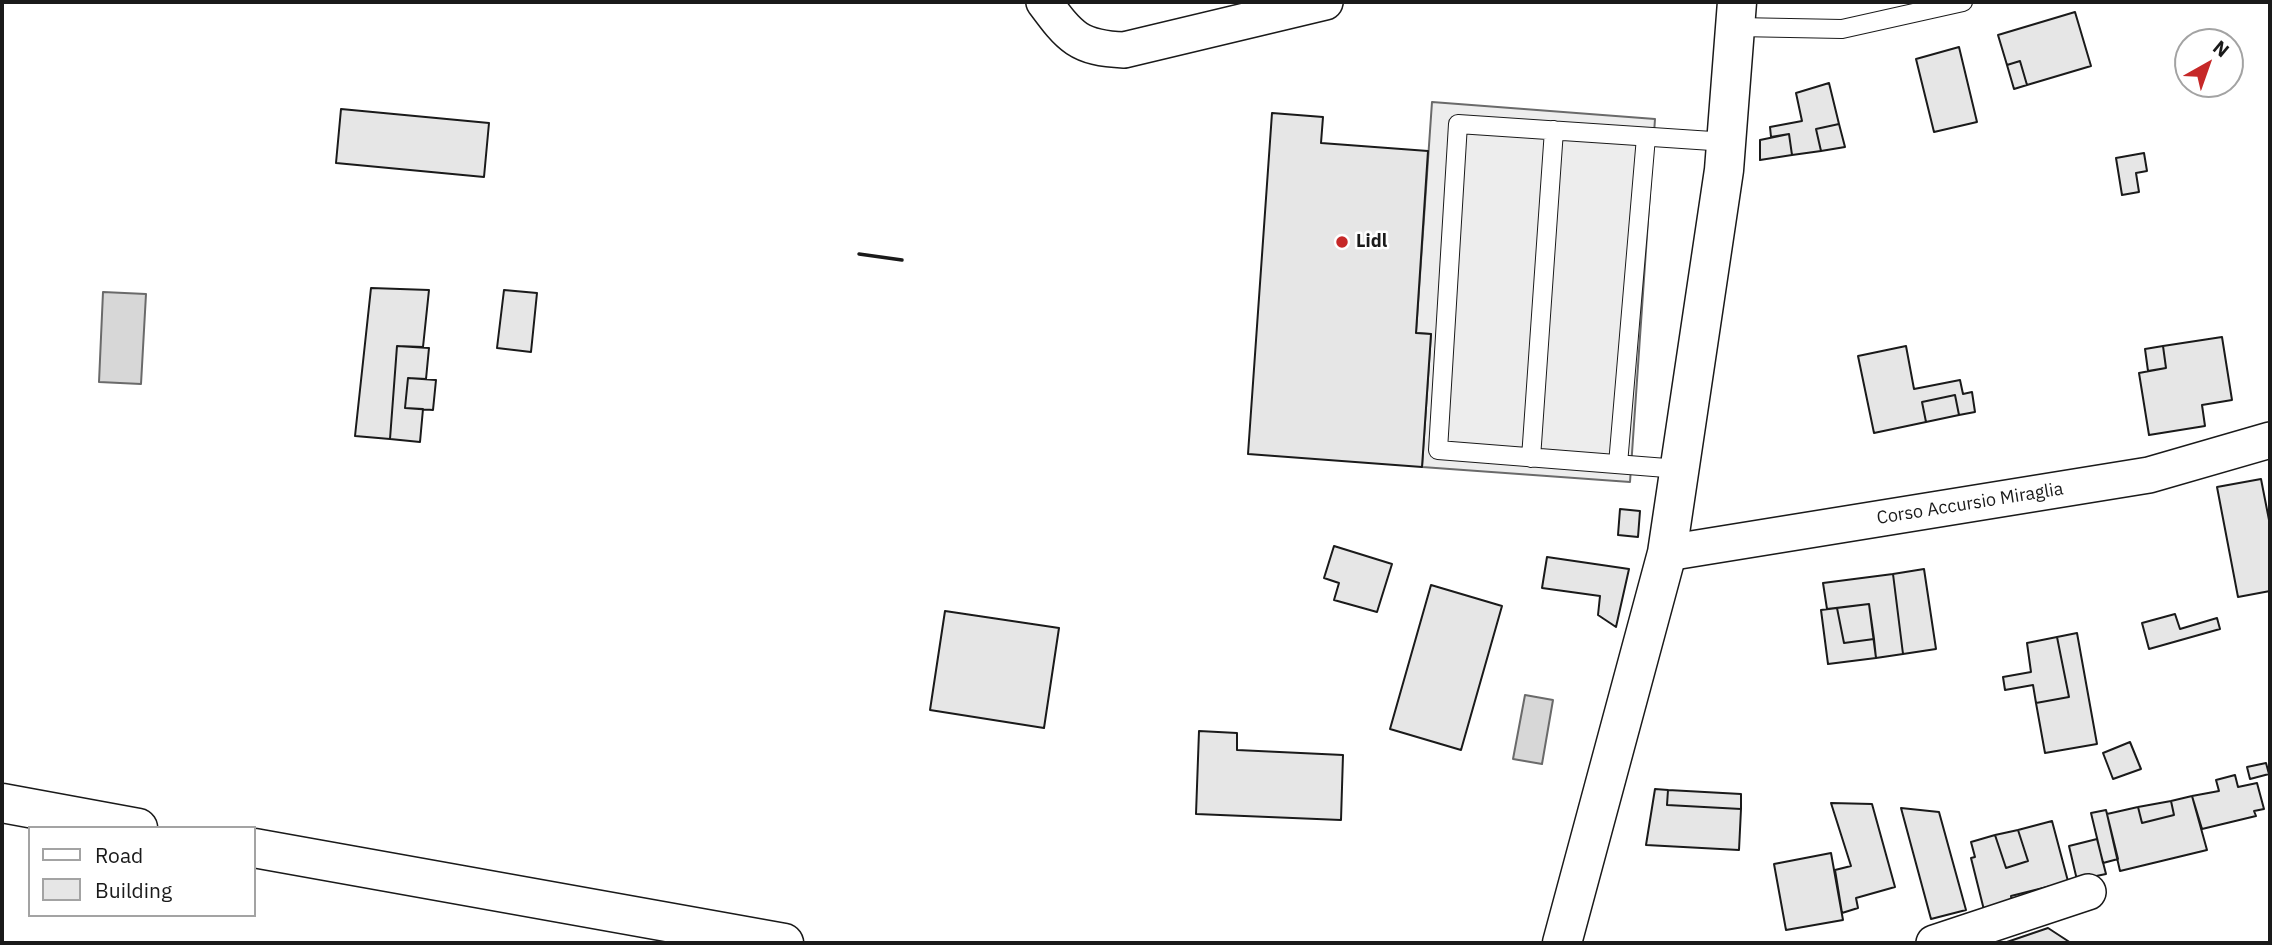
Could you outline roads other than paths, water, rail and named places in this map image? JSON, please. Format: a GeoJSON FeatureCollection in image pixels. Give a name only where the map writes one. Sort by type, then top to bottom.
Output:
{"type":"FeatureCollection","features":[{"type":"Feature","properties":{"kind":"street"},"geometry":{"type":"LineString","coordinates":[[1044,2],[1077,40],[1097,49],[1124,50],[1325,2]]}},
{"type":"Feature","properties":{"kind":"street"},"geometry":{"type":"LineString","coordinates":[[1564,943],[1667,553],[1727,142],[1737,14]]}},
{"type":"Feature","properties":{"kind":"street","name":"Corso Accursio Miraglia"},"geometry":{"type":"LineString","coordinates":[[1667,553],[2149,475],[2270,440]]}},
{"type":"Feature","properties":{"kind":"street"},"geometry":{"type":"LineString","coordinates":[[2,803],[127,826]]}},
{"type":"Feature","properties":{"kind":"street"},"geometry":{"type":"LineString","coordinates":[[256,848],[784,943]]}},
{"type":"Feature","properties":{"kind":"street"},"geometry":{"type":"LineString","coordinates":[[1934,943],[2088,892]]}},
{"type":"Feature","properties":{"kind":"lane"},"geometry":{"type":"LineString","coordinates":[[1737,14],[1842,29],[1963,2]]}},
{"type":"Feature","properties":{"kind":"lane"},"geometry":{"type":"LineString","coordinates":[[1679,469],[1438,450],[1458,124],[1727,142]]}},
{"type":"Feature","properties":{"kind":"lane"},"geometry":{"type":"LineString","coordinates":[[1531,458],[1554,130]]}},
{"type":"Feature","properties":{"kind":"lane"},"geometry":{"type":"LineString","coordinates":[[1618,464],[1646,137]]}},
{"type":"Feature","properties":{"kind":"place","name":"Lidl"},"geometry":{"type":"Point","coordinates":[1342,242]}}]}
